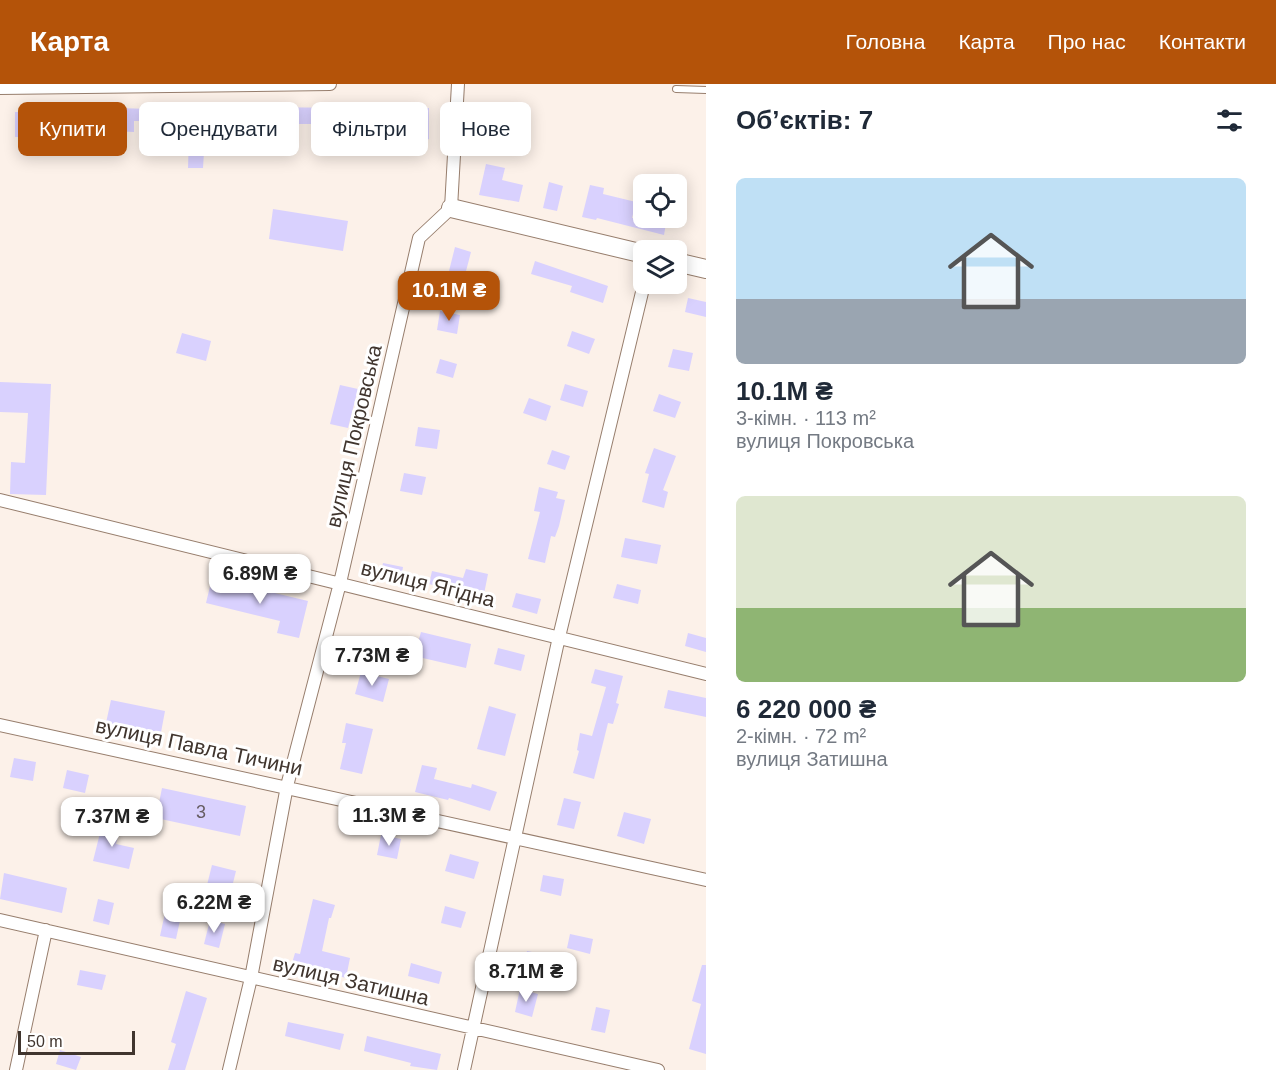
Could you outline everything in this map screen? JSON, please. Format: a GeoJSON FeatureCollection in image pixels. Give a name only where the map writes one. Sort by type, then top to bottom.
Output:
{"type":"FeatureCollection","features":[{"type":"Feature","properties":{"kind":"street"},"geometry":{"type":"LineString","coordinates":[[0,88],[330,84]]}},
{"type":"Feature","properties":{"kind":"street"},"geometry":{"type":"LineString","coordinates":[[458,84],[451,208],[633,251]]}},
{"type":"Feature","properties":{"kind":"street","name":"вулиця Покровська"},"geometry":{"type":"LineString","coordinates":[[229,1070],[251,978],[288,786],[340,583],[419,238],[451,208]]}},
{"type":"Feature","properties":{"kind":"street"},"geometry":{"type":"LineString","coordinates":[[687,264],[706,268]]}},
{"type":"Feature","properties":{"kind":"street"},"geometry":{"type":"LineString","coordinates":[[464,1070],[560,637],[642,294]]}},
{"type":"Feature","properties":{"kind":"street","name":"вулиця Ягідна"},"geometry":{"type":"LineString","coordinates":[[0,500],[706,674]]}},
{"type":"Feature","properties":{"kind":"street","name":"вулиця Павла Тичини"},"geometry":{"type":"LineString","coordinates":[[0,725],[288,786],[515,839],[706,880]]}},
{"type":"Feature","properties":{"kind":"street","name":"вулиця Затишна"},"geometry":{"type":"LineString","coordinates":[[0,920],[658,1070]]}},
{"type":"Feature","properties":{"kind":"street"},"geometry":{"type":"LineString","coordinates":[[16,1070],[46,930]]}},
{"type":"Feature","properties":{"kind":"lane"},"geometry":{"type":"LineString","coordinates":[[676,89],[706,90]]}},
{"type":"Feature","properties":{"kind":"building"},"geometry":{"type":"Polygon","coordinates":[[[299,107],[311,108],[311,124],[299,124],[299,107]]]}},
{"type":"Feature","properties":{"kind":"building"},"geometry":{"type":"Polygon","coordinates":[[[127,108],[139,109],[139,121],[134,121],[134,132],[127,132],[127,108]]]}},
{"type":"Feature","properties":{"kind":"building"},"geometry":{"type":"Polygon","coordinates":[[[428,108],[429,108],[428,139],[428,108]]]}},
{"type":"Feature","properties":{"kind":"building"},"geometry":{"type":"Polygon","coordinates":[[[15,112],[18,112],[18,137],[15,137],[15,112]]]}},
{"type":"Feature","properties":{"kind":"building"},"geometry":{"type":"Polygon","coordinates":[[[188,156],[204,156],[203,168],[188,168],[188,156]]]}},
{"type":"Feature","properties":{"kind":"building"},"geometry":{"type":"Polygon","coordinates":[[[486,164],[505,168],[502,180],[523,185],[519,202],[479,195],[486,164]]]}},
{"type":"Feature","properties":{"kind":"building"},"geometry":{"type":"Polygon","coordinates":[[[549,182],[563,186],[557,211],[543,208],[549,182]]]}},
{"type":"Feature","properties":{"kind":"building"},"geometry":{"type":"Polygon","coordinates":[[[590,185],[604,188],[603,194],[633,201],[633,227],[597,218],[596,220],[582,217],[590,185]]]}},
{"type":"Feature","properties":{"kind":"building"},"geometry":{"type":"Polygon","coordinates":[[[273,209],[348,221],[343,251],[269,239],[273,209]]]}},
{"type":"Feature","properties":{"kind":"building"},"geometry":{"type":"Polygon","coordinates":[[[636,228],[665,228],[664,235],[636,228]]]}},
{"type":"Feature","properties":{"kind":"building"},"geometry":{"type":"Polygon","coordinates":[[[455,247],[471,252],[465,275],[449,271],[455,247]]]}},
{"type":"Feature","properties":{"kind":"building"},"geometry":{"type":"Polygon","coordinates":[[[535,261],[608,286],[603,303],[570,292],[572,286],[531,274],[535,261]]]}},
{"type":"Feature","properties":{"kind":"building"},"geometry":{"type":"Polygon","coordinates":[[[688,298],[706,302],[706,317],[685,312],[688,298]]]}},
{"type":"Feature","properties":{"kind":"building"},"geometry":{"type":"Polygon","coordinates":[[[440,311],[460,315],[457,334],[437,330],[440,311]]]}},
{"type":"Feature","properties":{"kind":"building"},"geometry":{"type":"Polygon","coordinates":[[[572,331],[595,339],[589,354],[567,346],[572,331]]]}},
{"type":"Feature","properties":{"kind":"building"},"geometry":{"type":"Polygon","coordinates":[[[182,333],[211,341],[206,361],[176,353],[182,333]]]}},
{"type":"Feature","properties":{"kind":"building"},"geometry":{"type":"Polygon","coordinates":[[[673,349],[693,353],[689,371],[668,367],[673,349]]]}},
{"type":"Feature","properties":{"kind":"building"},"geometry":{"type":"Polygon","coordinates":[[[440,359],[457,364],[453,378],[436,373],[440,359]]]}},
{"type":"Feature","properties":{"kind":"building"},"geometry":{"type":"Polygon","coordinates":[[[0,382],[51,384],[46,495],[10,494],[11,462],[25,463],[28,413],[0,412],[0,382]]]}},
{"type":"Feature","properties":{"kind":"building"},"geometry":{"type":"Polygon","coordinates":[[[565,384],[588,391],[583,407],[560,400],[565,384]]]}},
{"type":"Feature","properties":{"kind":"building"},"geometry":{"type":"Polygon","coordinates":[[[340,385],[358,389],[348,428],[330,424],[340,385]]]}},
{"type":"Feature","properties":{"kind":"building"},"geometry":{"type":"Polygon","coordinates":[[[659,394],[681,402],[675,418],[653,411],[659,394]]]}},
{"type":"Feature","properties":{"kind":"building"},"geometry":{"type":"Polygon","coordinates":[[[529,398],[551,406],[546,421],[523,413],[529,398]]]}},
{"type":"Feature","properties":{"kind":"building"},"geometry":{"type":"Polygon","coordinates":[[[418,427],[440,430],[437,449],[415,446],[418,427]]]}},
{"type":"Feature","properties":{"kind":"building"},"geometry":{"type":"Polygon","coordinates":[[[654,448],[676,456],[663,490],[668,492],[664,508],[642,502],[649,474],[645,473],[654,448]]]}},
{"type":"Feature","properties":{"kind":"building"},"geometry":{"type":"Polygon","coordinates":[[[552,450],[570,456],[565,470],[547,464],[552,450]]]}},
{"type":"Feature","properties":{"kind":"building"},"geometry":{"type":"Polygon","coordinates":[[[404,473],[426,477],[422,495],[400,491],[404,473]]]}},
{"type":"Feature","properties":{"kind":"building"},"geometry":{"type":"Polygon","coordinates":[[[539,487],[558,492],[556,498],[565,500],[555,537],[551,536],[545,563],[528,559],[540,512],[534,511],[539,487]]]}},
{"type":"Feature","properties":{"kind":"building"},"geometry":{"type":"Polygon","coordinates":[[[625,538],[661,545],[657,564],[621,557],[625,538]]]}},
{"type":"Feature","properties":{"kind":"building"},"geometry":{"type":"Polygon","coordinates":[[[383,563],[403,567],[401,579],[380,576],[383,563]]]}},
{"type":"Feature","properties":{"kind":"building"},"geometry":{"type":"Polygon","coordinates":[[[466,569],[488,574],[483,599],[429,584],[432,571],[463,578],[466,569]]]}},
{"type":"Feature","properties":{"kind":"building"},"geometry":{"type":"Polygon","coordinates":[[[212,578],[308,601],[299,638],[277,633],[280,621],[206,603],[212,578]]]}},
{"type":"Feature","properties":{"kind":"building"},"geometry":{"type":"Polygon","coordinates":[[[617,584],[641,590],[638,604],[613,598],[617,584]]]}},
{"type":"Feature","properties":{"kind":"building"},"geometry":{"type":"Polygon","coordinates":[[[516,593],[541,599],[537,614],[512,607],[516,593]]]}},
{"type":"Feature","properties":{"kind":"building"},"geometry":{"type":"Polygon","coordinates":[[[421,632],[471,644],[466,668],[414,656],[421,632]]]}},
{"type":"Feature","properties":{"kind":"building"},"geometry":{"type":"Polygon","coordinates":[[[688,633],[706,638],[706,652],[685,646],[688,633]]]}},
{"type":"Feature","properties":{"kind":"building"},"geometry":{"type":"Polygon","coordinates":[[[498,648],[525,655],[521,671],[494,664],[498,648]]]}},
{"type":"Feature","properties":{"kind":"building"},"geometry":{"type":"Polygon","coordinates":[[[595,669],[623,676],[616,703],[619,704],[613,724],[608,723],[594,779],[573,773],[579,751],[577,750],[580,733],[592,736],[606,687],[591,683],[595,669]]]}},
{"type":"Feature","properties":{"kind":"building"},"geometry":{"type":"Polygon","coordinates":[[[361,672],[389,679],[383,702],[355,694],[361,672]]]}},
{"type":"Feature","properties":{"kind":"building"},"geometry":{"type":"Polygon","coordinates":[[[668,690],[706,698],[706,717],[664,708],[668,690]]]}},
{"type":"Feature","properties":{"kind":"building"},"geometry":{"type":"Polygon","coordinates":[[[111,700],[165,711],[159,743],[104,732],[111,700]]]}},
{"type":"Feature","properties":{"kind":"building"},"geometry":{"type":"Polygon","coordinates":[[[489,706],[516,714],[505,756],[477,749],[489,706]]]}},
{"type":"Feature","properties":{"kind":"building"},"geometry":{"type":"Polygon","coordinates":[[[346,723],[373,729],[362,774],[340,769],[346,743],[342,743],[346,723]]]}},
{"type":"Feature","properties":{"kind":"building"},"geometry":{"type":"Polygon","coordinates":[[[14,758],[36,762],[33,781],[10,777],[14,758]]]}},
{"type":"Feature","properties":{"kind":"building"},"geometry":{"type":"Polygon","coordinates":[[[422,765],[437,768],[434,779],[471,788],[472,784],[497,792],[490,811],[449,798],[448,800],[415,792],[422,765]]]}},
{"type":"Feature","properties":{"kind":"building"},"geometry":{"type":"Polygon","coordinates":[[[67,770],[89,775],[85,793],[63,788],[67,770]]]}},
{"type":"Feature","properties":{"kind":"building"},"geometry":{"type":"Polygon","coordinates":[[[162,788],[246,806],[240,836],[156,818],[162,788]]]}},
{"type":"Feature","properties":{"kind":"building"},"geometry":{"type":"Polygon","coordinates":[[[564,798],[581,802],[574,829],[557,825],[564,798]]]}},
{"type":"Feature","properties":{"kind":"building"},"geometry":{"type":"Polygon","coordinates":[[[624,812],[651,819],[644,844],[617,836],[624,812]]]}},
{"type":"Feature","properties":{"kind":"building"},"geometry":{"type":"Polygon","coordinates":[[[103,821],[121,825],[116,844],[134,848],[129,869],[93,861],[103,821]]]}},
{"type":"Feature","properties":{"kind":"building"},"geometry":{"type":"Polygon","coordinates":[[[381,835],[401,839],[397,859],[377,855],[381,835]]]}},
{"type":"Feature","properties":{"kind":"building"},"geometry":{"type":"Polygon","coordinates":[[[450,854],[479,862],[474,879],[445,871],[450,854]]]}},
{"type":"Feature","properties":{"kind":"building"},"geometry":{"type":"Polygon","coordinates":[[[212,865],[236,871],[231,891],[207,885],[212,865]]]}},
{"type":"Feature","properties":{"kind":"building"},"geometry":{"type":"Polygon","coordinates":[[[4,873],[67,888],[62,913],[0,899],[4,873]]]}},
{"type":"Feature","properties":{"kind":"building"},"geometry":{"type":"Polygon","coordinates":[[[543,875],[564,879],[561,896],[540,891],[543,875]]]}},
{"type":"Feature","properties":{"kind":"building"},"geometry":{"type":"Polygon","coordinates":[[[98,899],[114,903],[109,925],[93,921],[98,899]]]}},
{"type":"Feature","properties":{"kind":"building"},"geometry":{"type":"Polygon","coordinates":[[[313,899],[335,905],[331,918],[329,918],[322,951],[350,958],[346,978],[307,968],[306,973],[290,970],[295,953],[300,954],[313,899]]]}},
{"type":"Feature","properties":{"kind":"building"},"geometry":{"type":"Polygon","coordinates":[[[445,906],[466,912],[461,928],[441,923],[445,906]]]}},
{"type":"Feature","properties":{"kind":"building"},"geometry":{"type":"Polygon","coordinates":[[[165,913],[181,916],[176,939],[160,936],[165,913]]]}},
{"type":"Feature","properties":{"kind":"building"},"geometry":{"type":"Polygon","coordinates":[[[210,920],[225,924],[219,948],[204,944],[210,920]]]}},
{"type":"Feature","properties":{"kind":"building"},"geometry":{"type":"Polygon","coordinates":[[[570,934],[593,939],[590,954],[567,948],[570,934]]]}},
{"type":"Feature","properties":{"kind":"building"},"geometry":{"type":"Polygon","coordinates":[[[527,951],[548,955],[545,970],[523,965],[527,951]]]}},
{"type":"Feature","properties":{"kind":"building"},"geometry":{"type":"Polygon","coordinates":[[[411,963],[442,972],[439,984],[408,976],[411,963]]]}},
{"type":"Feature","properties":{"kind":"building"},"geometry":{"type":"Polygon","coordinates":[[[702,965],[706,965],[706,1054],[689,1049],[701,1004],[692,1001],[702,965]]]}},
{"type":"Feature","properties":{"kind":"building"},"geometry":{"type":"Polygon","coordinates":[[[80,970],[106,975],[102,990],[77,985],[80,970]]]}},
{"type":"Feature","properties":{"kind":"building"},"geometry":{"type":"Polygon","coordinates":[[[520,989],[538,994],[532,1017],[515,1012],[520,989]]]}},
{"type":"Feature","properties":{"kind":"building"},"geometry":{"type":"Polygon","coordinates":[[[186,991],[207,998],[185,1070],[168,1070],[176,1044],[171,1042],[186,991]]]}},
{"type":"Feature","properties":{"kind":"building"},"geometry":{"type":"Polygon","coordinates":[[[596,1007],[610,1010],[605,1033],[591,1030],[596,1007]]]}},
{"type":"Feature","properties":{"kind":"building"},"geometry":{"type":"Polygon","coordinates":[[[288,1022],[344,1034],[340,1050],[285,1036],[288,1022]]]}},
{"type":"Feature","properties":{"kind":"building"},"geometry":{"type":"Polygon","coordinates":[[[367,1036],[441,1054],[437,1070],[410,1066],[411,1063],[364,1051],[367,1036]]]}},
{"type":"Feature","properties":{"kind":"building"},"geometry":{"type":"Polygon","coordinates":[[[60,1050],[81,1057],[76,1070],[56,1064],[60,1050]]]}}]}
